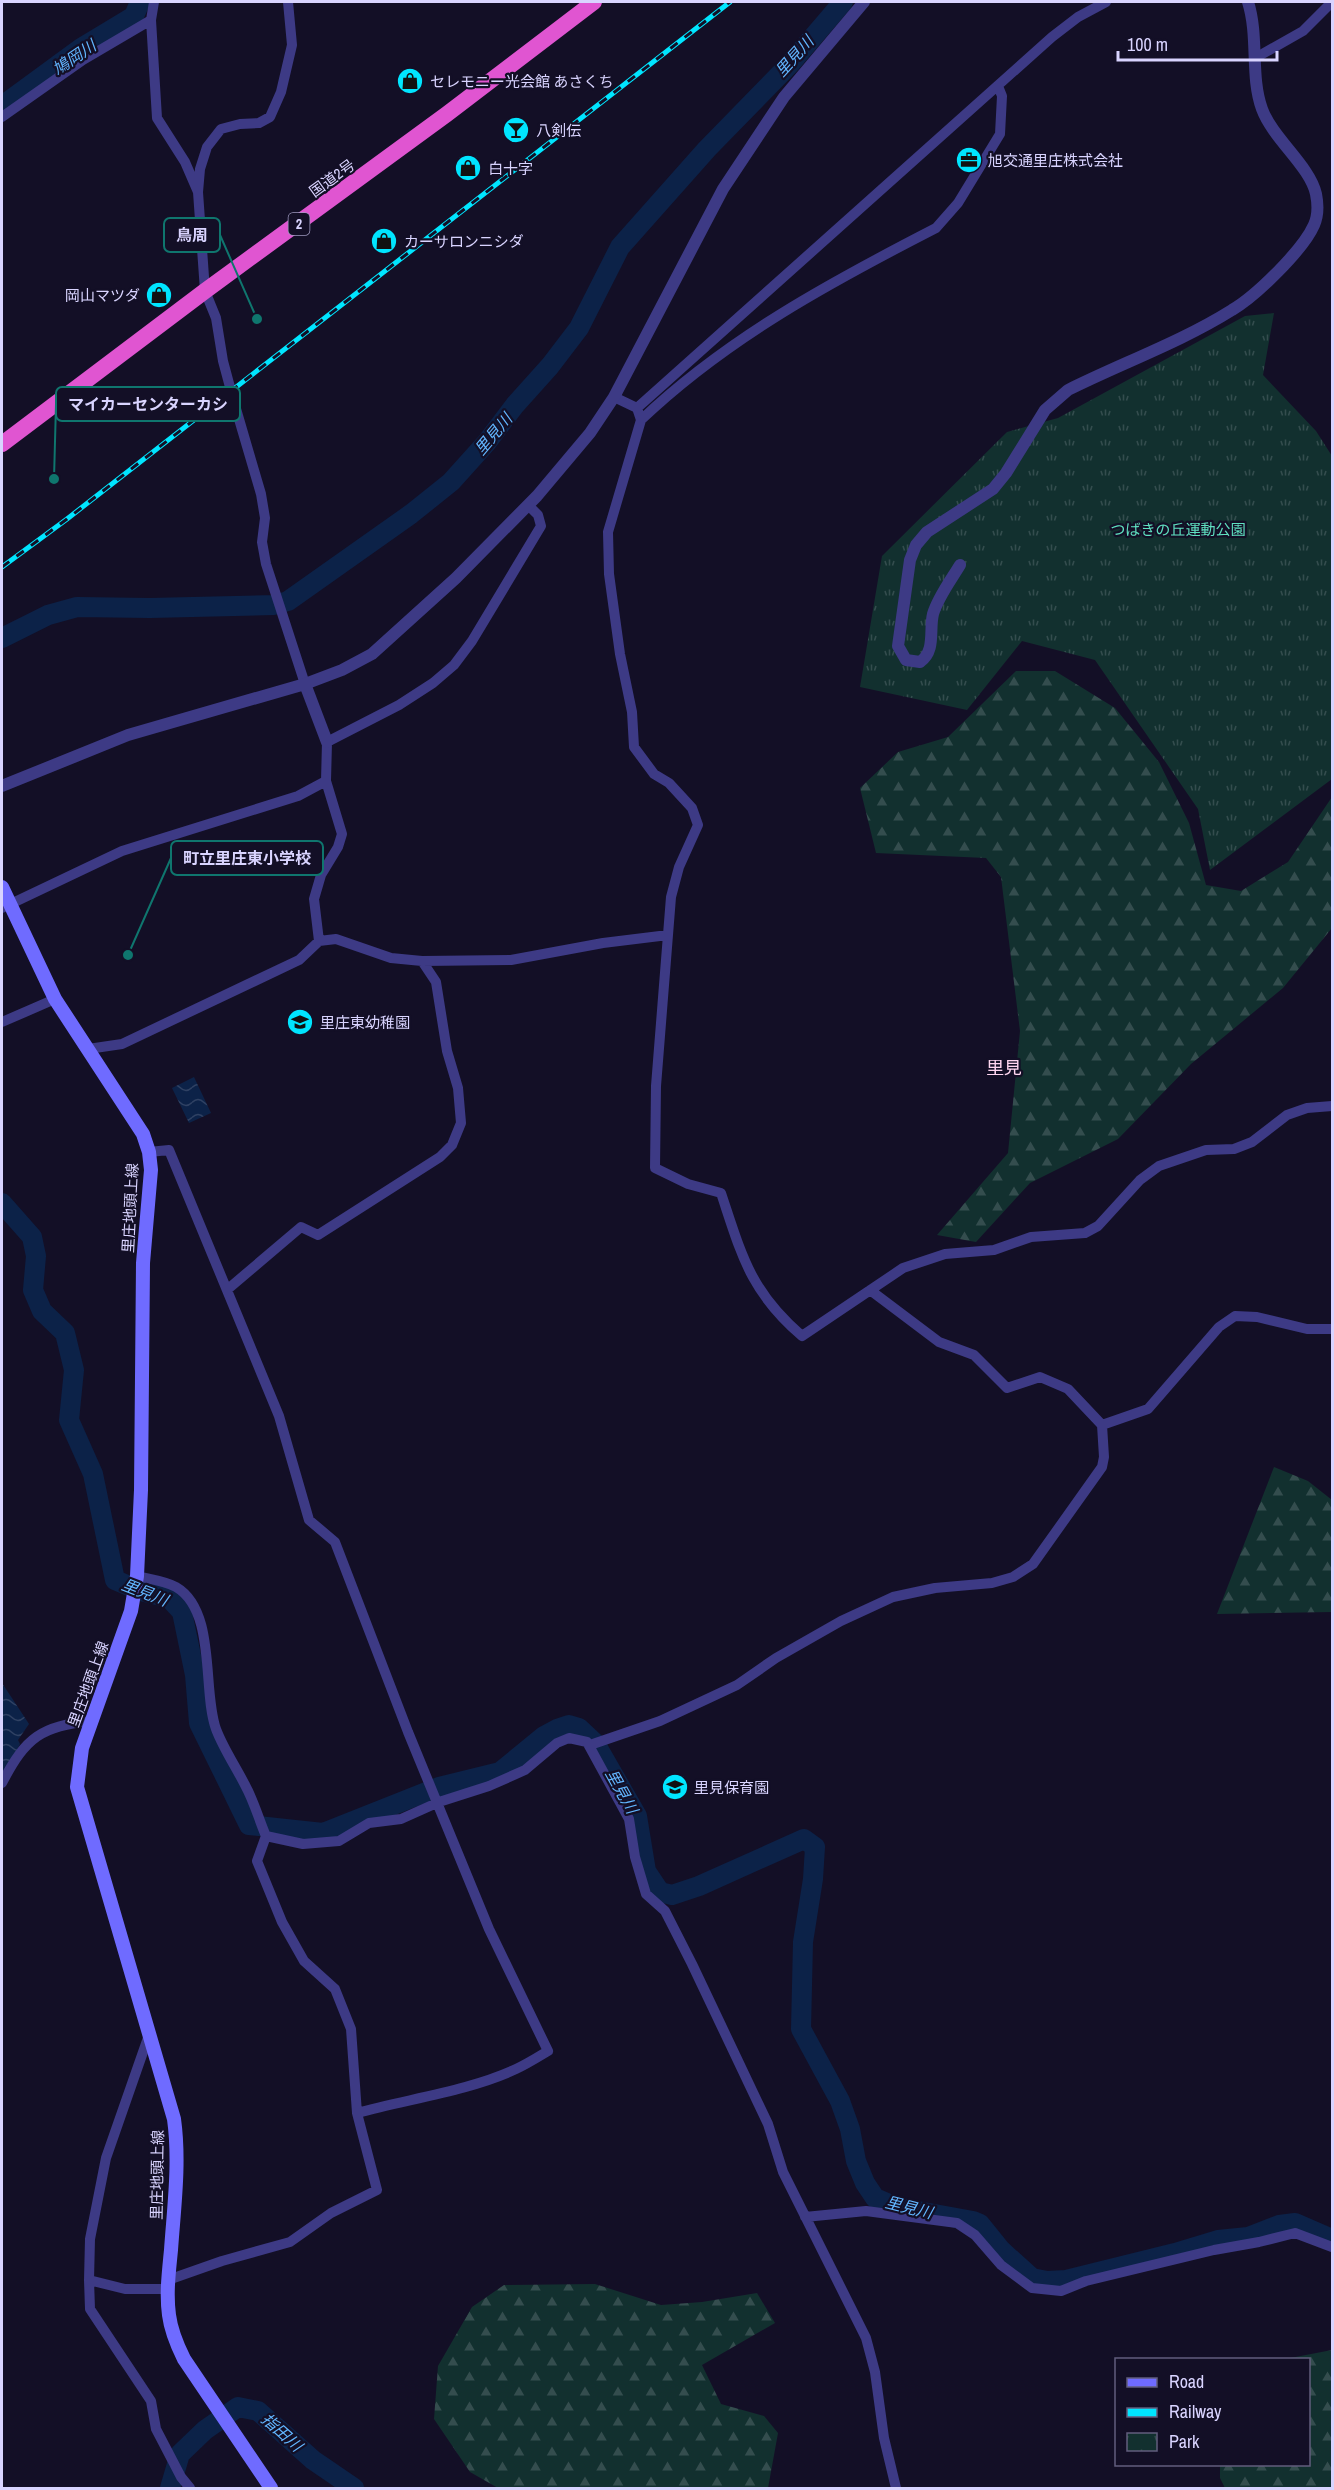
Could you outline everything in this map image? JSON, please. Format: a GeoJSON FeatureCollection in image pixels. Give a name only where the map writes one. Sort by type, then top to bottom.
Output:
{"type":"FeatureCollection","features":[{"type":"Feature","properties":{"kind":"highway","name":"国道2号"},"geometry":{"type":"LineString","coordinates":[[2,444],[205,291],[447,114],[594,2]]}},
{"type":"Feature","properties":{"kind":"main road","name":"里庄地頭上線"},"geometry":{"type":"LineString","coordinates":[[2,887],[5,907],[55,999],[142,1134],[149,1152],[151,1170],[143,1263],[141,1490],[137,1579],[135,1596],[82,1748],[77,1787],[170,2099],[176,2134],[174,2207],[168,2284],[169,2314],[174,2337],[183,2359],[271,2488]]}},
{"type":"Feature","properties":{"kind":"street"},"geometry":{"type":"LineString","coordinates":[[154,2],[151,20],[157,118],[184,162],[198,192]]}},
{"type":"Feature","properties":{"kind":"street"},"geometry":{"type":"LineString","coordinates":[[288,2],[292,45],[281,92],[270,117],[259,123],[221,129],[207,147],[200,169],[198,192],[205,291],[216,318],[226,371],[261,494],[265,518],[262,542],[266,564],[305,684],[327,741],[326,781],[342,834],[338,847],[321,875],[314,899],[319,941]]}},
{"type":"Feature","properties":{"kind":"street"},"geometry":{"type":"LineString","coordinates":[[2,786],[128,735],[305,684],[342,670],[372,654],[456,578],[528,505],[590,433],[614,397],[723,189],[784,97],[864,2]]}},
{"type":"Feature","properties":{"kind":"street"},"geometry":{"type":"LineString","coordinates":[[637,408],[1052,38],[1078,17],[1106,2]]}},
{"type":"Feature","properties":{"kind":"street"},"geometry":{"type":"LineString","coordinates":[[960,565],[933,615],[930,649],[927,657],[920,662],[906,660],[898,646],[910,560],[916,546],[927,531],[993,489],[1006,473],[1045,410],[1068,390],[1234,309],[1265,284],[1307,238],[1316,215],[1315,192],[1310,179],[1274,131],[1262,110],[1256,84],[1257,57],[1253,17],[1248,2]]}},
{"type":"Feature","properties":{"kind":"street"},"geometry":{"type":"LineString","coordinates":[[1257,57],[1303,32],[1332,2]]}},
{"type":"Feature","properties":{"kind":"street"},"geometry":{"type":"LineString","coordinates":[[2,117],[83,60],[151,20]]}},
{"type":"Feature","properties":{"kind":"street"},"geometry":{"type":"LineString","coordinates":[[640,420],[676,386],[766,322],[812,293],[936,228],[948,216],[1000,134],[1002,96],[998,86]]}},
{"type":"Feature","properties":{"kind":"street"},"geometry":{"type":"LineString","coordinates":[[614,397],[637,408]]}},
{"type":"Feature","properties":{"kind":"street"},"geometry":{"type":"LineString","coordinates":[[637,408],[640,420],[608,532],[609,574],[620,654],[632,712],[634,747],[654,774],[669,783],[692,808],[698,825],[674,879],[656,1086],[655,1168],[688,1184],[721,1193],[750,1274],[765,1299],[802,1336],[903,1268],[945,1254],[994,1250],[1031,1237],[1085,1233],[1098,1226],[1140,1180],[1159,1166],[1206,1150],[1234,1149],[1252,1142],[1287,1115],[1307,1108],[1332,1106]]}},
{"type":"Feature","properties":{"kind":"street"},"geometry":{"type":"LineString","coordinates":[[327,741],[399,705],[433,683],[454,665],[541,526],[537,515],[528,505]]}},
{"type":"Feature","properties":{"kind":"street"},"geometry":{"type":"LineString","coordinates":[[5,907],[122,851],[298,796],[326,781]]}},
{"type":"Feature","properties":{"kind":"street"},"geometry":{"type":"LineString","coordinates":[[88,1049],[122,1044],[299,960],[319,941],[336,939],[391,958],[422,961],[511,960],[668,934]]}},
{"type":"Feature","properties":{"kind":"street"},"geometry":{"type":"LineString","coordinates":[[228,1289],[301,1227],[318,1235],[440,1157],[453,1145],[461,1123],[458,1088],[447,1051],[436,982],[422,961]]}},
{"type":"Feature","properties":{"kind":"street"},"geometry":{"type":"LineString","coordinates":[[2,1022],[55,999]]}},
{"type":"Feature","properties":{"kind":"street"},"geometry":{"type":"LineString","coordinates":[[149,1152],[169,1150],[210,1254],[228,1289],[244,1335],[279,1416],[309,1520],[335,1542],[408,1732],[439,1802],[489,1929],[548,2051],[516,2070],[441,2094],[406,2099],[357,2113]]}},
{"type":"Feature","properties":{"kind":"street"},"geometry":{"type":"LineString","coordinates":[[590,1745],[660,1721],[737,1685],[776,1658],[842,1621],[893,1598],[934,1588],[992,1583],[1013,1578],[1033,1564],[1101,1467],[1104,1457],[1102,1425],[1068,1389],[1040,1377],[1007,1388],[974,1355],[939,1342],[870,1290]]}},
{"type":"Feature","properties":{"kind":"street"},"geometry":{"type":"LineString","coordinates":[[1102,1425],[1148,1409],[1219,1327],[1235,1316],[1257,1317],[1307,1329],[1332,1329]]}},
{"type":"Feature","properties":{"kind":"street"},"geometry":{"type":"LineString","coordinates":[[90,2280],[125,2289],[168,2284],[222,2261],[290,2242],[331,2213],[377,2190],[357,2113],[351,2029],[335,1989],[304,1961],[282,1922],[257,1861],[266,1836],[247,1788],[216,1730],[202,1627],[194,1609],[181,1590],[173,1585],[137,1579]]}},
{"type":"Feature","properties":{"kind":"street"},"geometry":{"type":"LineString","coordinates":[[2,1783],[24,1749],[37,1734],[63,1724],[92,1721]]}},
{"type":"Feature","properties":{"kind":"street"},"geometry":{"type":"LineString","coordinates":[[266,1836],[303,1844],[339,1841],[369,1822],[401,1819],[439,1802],[489,1786],[525,1770],[557,1743],[569,1738],[587,1742],[590,1745],[628,1819],[635,1857],[646,1894],[665,1911],[692,1964],[768,2124],[783,2172],[866,2338],[875,2372],[885,2448],[896,2488]]}},
{"type":"Feature","properties":{"kind":"street"},"geometry":{"type":"LineString","coordinates":[[150,2032],[106,2158],[90,2239],[90,2309],[151,2401],[156,2429],[178,2471],[190,2488]]}},
{"type":"Feature","properties":{"kind":"street"},"geometry":{"type":"LineString","coordinates":[[805,2217],[866,2211],[957,2223],[975,2235],[1000,2265],[1032,2288],[1061,2291],[1086,2281],[1295,2233],[1332,2247]]}},
{"type":"Feature","properties":{"kind":"street"},"geometry":{"type":"LineString","coordinates":[[177,2488],[178,2471]]}},
{"type":"Feature","properties":{"kind":"green space","name":"つばきの丘運動公園"},"geometry":{"type":"Polygon","coordinates":[[[1274,313],[1263,375],[1316,431],[1332,456],[1332,779],[1210,870],[1198,809],[1095,660],[1022,641],[967,710],[860,687],[882,556],[1007,432],[1058,418],[1245,316],[1274,313]]]}},
{"type":"Feature","properties":{"kind":"green space"},"geometry":{"type":"Polygon","coordinates":[[[1016,671],[1055,671],[1115,708],[1159,762],[1189,823],[1206,885],[1241,891],[1288,862],[1332,797],[1332,928],[1283,988],[1191,1064],[1118,1139],[1030,1183],[976,1242],[937,1235],[1008,1153],[1020,1031],[1001,877],[986,858],[876,853],[860,788],[898,752],[948,737],[1016,671]]]}},
{"type":"Feature","properties":{"kind":"green space"},"geometry":{"type":"Polygon","coordinates":[[[1274,1467],[1308,1481],[1332,1500],[1332,1612],[1217,1614],[1274,1467]]]}},
{"type":"Feature","properties":{"kind":"green space"},"geometry":{"type":"Polygon","coordinates":[[[595,2284],[661,2305],[702,2302],[757,2293],[775,2323],[702,2365],[721,2404],[764,2416],[778,2433],[768,2488],[498,2488],[470,2472],[434,2419],[438,2366],[472,2307],[504,2285],[595,2284]]]}},
{"type":"Feature","properties":{"kind":"green space"},"geometry":{"type":"Polygon","coordinates":[[[1332,2350],[1332,2488],[1225,2488],[1220,2478],[1220,2466],[1310,2466],[1310,2358],[1290,2358],[1332,2350]]]}},
{"type":"Feature","properties":{"kind":"water"},"geometry":{"type":"Polygon","coordinates":[[[194,1077],[211,1113],[189,1123],[172,1088],[194,1077]]]}},
{"type":"Feature","properties":{"kind":"water"},"geometry":{"type":"Polygon","coordinates":[[[2,1683],[29,1724],[18,1740],[20,1744],[2,1779],[2,1683]]]}},
{"type":"Feature","properties":{"kind":"waterway","name":"鳩岡川"},"geometry":{"type":"LineString","coordinates":[[2,106],[81,48],[134,16],[140,2]]}},
{"type":"Feature","properties":{"kind":"waterway","name":"里見川"},"geometry":{"type":"LineString","coordinates":[[2,638],[48,615],[77,607],[274,605],[288,601],[411,514],[451,482],[550,366],[579,328],[620,247],[707,149],[790,64],[843,2]]}},
{"type":"Feature","properties":{"kind":"waterway","name":"里見川"},"geometry":{"type":"LineString","coordinates":[[2,1203],[32,1237],[36,1256],[33,1290],[42,1311],[65,1333],[74,1370],[69,1420],[93,1474],[115,1580],[141,1591],[169,1598],[182,1612],[195,1675],[199,1723],[249,1825],[323,1833],[439,1787],[500,1772],[544,1736],[569,1725],[579,1728],[595,1743],[637,1816],[646,1871],[660,1892],[672,1895],[699,1886],[804,1839],[815,1847],[813,1879],[803,1942],[801,2029],[840,2101],[850,2129],[856,2161],[865,2183],[875,2198],[896,2207],[980,2224],[1001,2250],[1032,2278],[1047,2281],[1066,2280],[1218,2240],[1248,2237],[1279,2225],[1295,2223],[1332,2239]]}},
{"type":"Feature","properties":{"kind":"waterway","name":"指田川"},"geometry":{"type":"LineString","coordinates":[[170,2488],[180,2454],[205,2430],[238,2407],[258,2411],[313,2460],[354,2488]]}},
{"type":"Feature","properties":{"kind":"railway"},"geometry":{"type":"LineString","coordinates":[[2,567],[67,519],[730,2]]}},
{"type":"Feature","properties":{"kind":"place","name":"セレモニー光会館 あさくち"},"geometry":{"type":"Point","coordinates":[410,81]}},
{"type":"Feature","properties":{"kind":"place","name":"八剣伝"},"geometry":{"type":"Point","coordinates":[516,130]}},
{"type":"Feature","properties":{"kind":"place","name":"旭交通里庄株式会社"},"geometry":{"type":"Point","coordinates":[969,160]}},
{"type":"Feature","properties":{"kind":"place","name":"白十字"},"geometry":{"type":"Point","coordinates":[468,168]}},
{"type":"Feature","properties":{"kind":"place","name":"カーサロンニシダ"},"geometry":{"type":"Point","coordinates":[384,241]}},
{"type":"Feature","properties":{"kind":"place","name":"岡山マツダ"},"geometry":{"type":"Point","coordinates":[159,295]}},
{"type":"Feature","properties":{"kind":"place","name":"鳥周"},"geometry":{"type":"Point","coordinates":[257,319]}},
{"type":"Feature","properties":{"kind":"place","name":"マイカーセンターカシ"},"geometry":{"type":"Point","coordinates":[54,479]}},
{"type":"Feature","properties":{"kind":"place","name":"町立里庄東小学校"},"geometry":{"type":"Point","coordinates":[128,955]}},
{"type":"Feature","properties":{"kind":"place","name":"里庄東幼稚園"},"geometry":{"type":"Point","coordinates":[300,1022]}},
{"type":"Feature","properties":{"kind":"place","name":"里見保育園"},"geometry":{"type":"Point","coordinates":[675,1787]}},
{"type":"Feature","properties":{"kind":"district","name":"里見"},"geometry":{"type":"Point","coordinates":[1004,1067]}}]}
